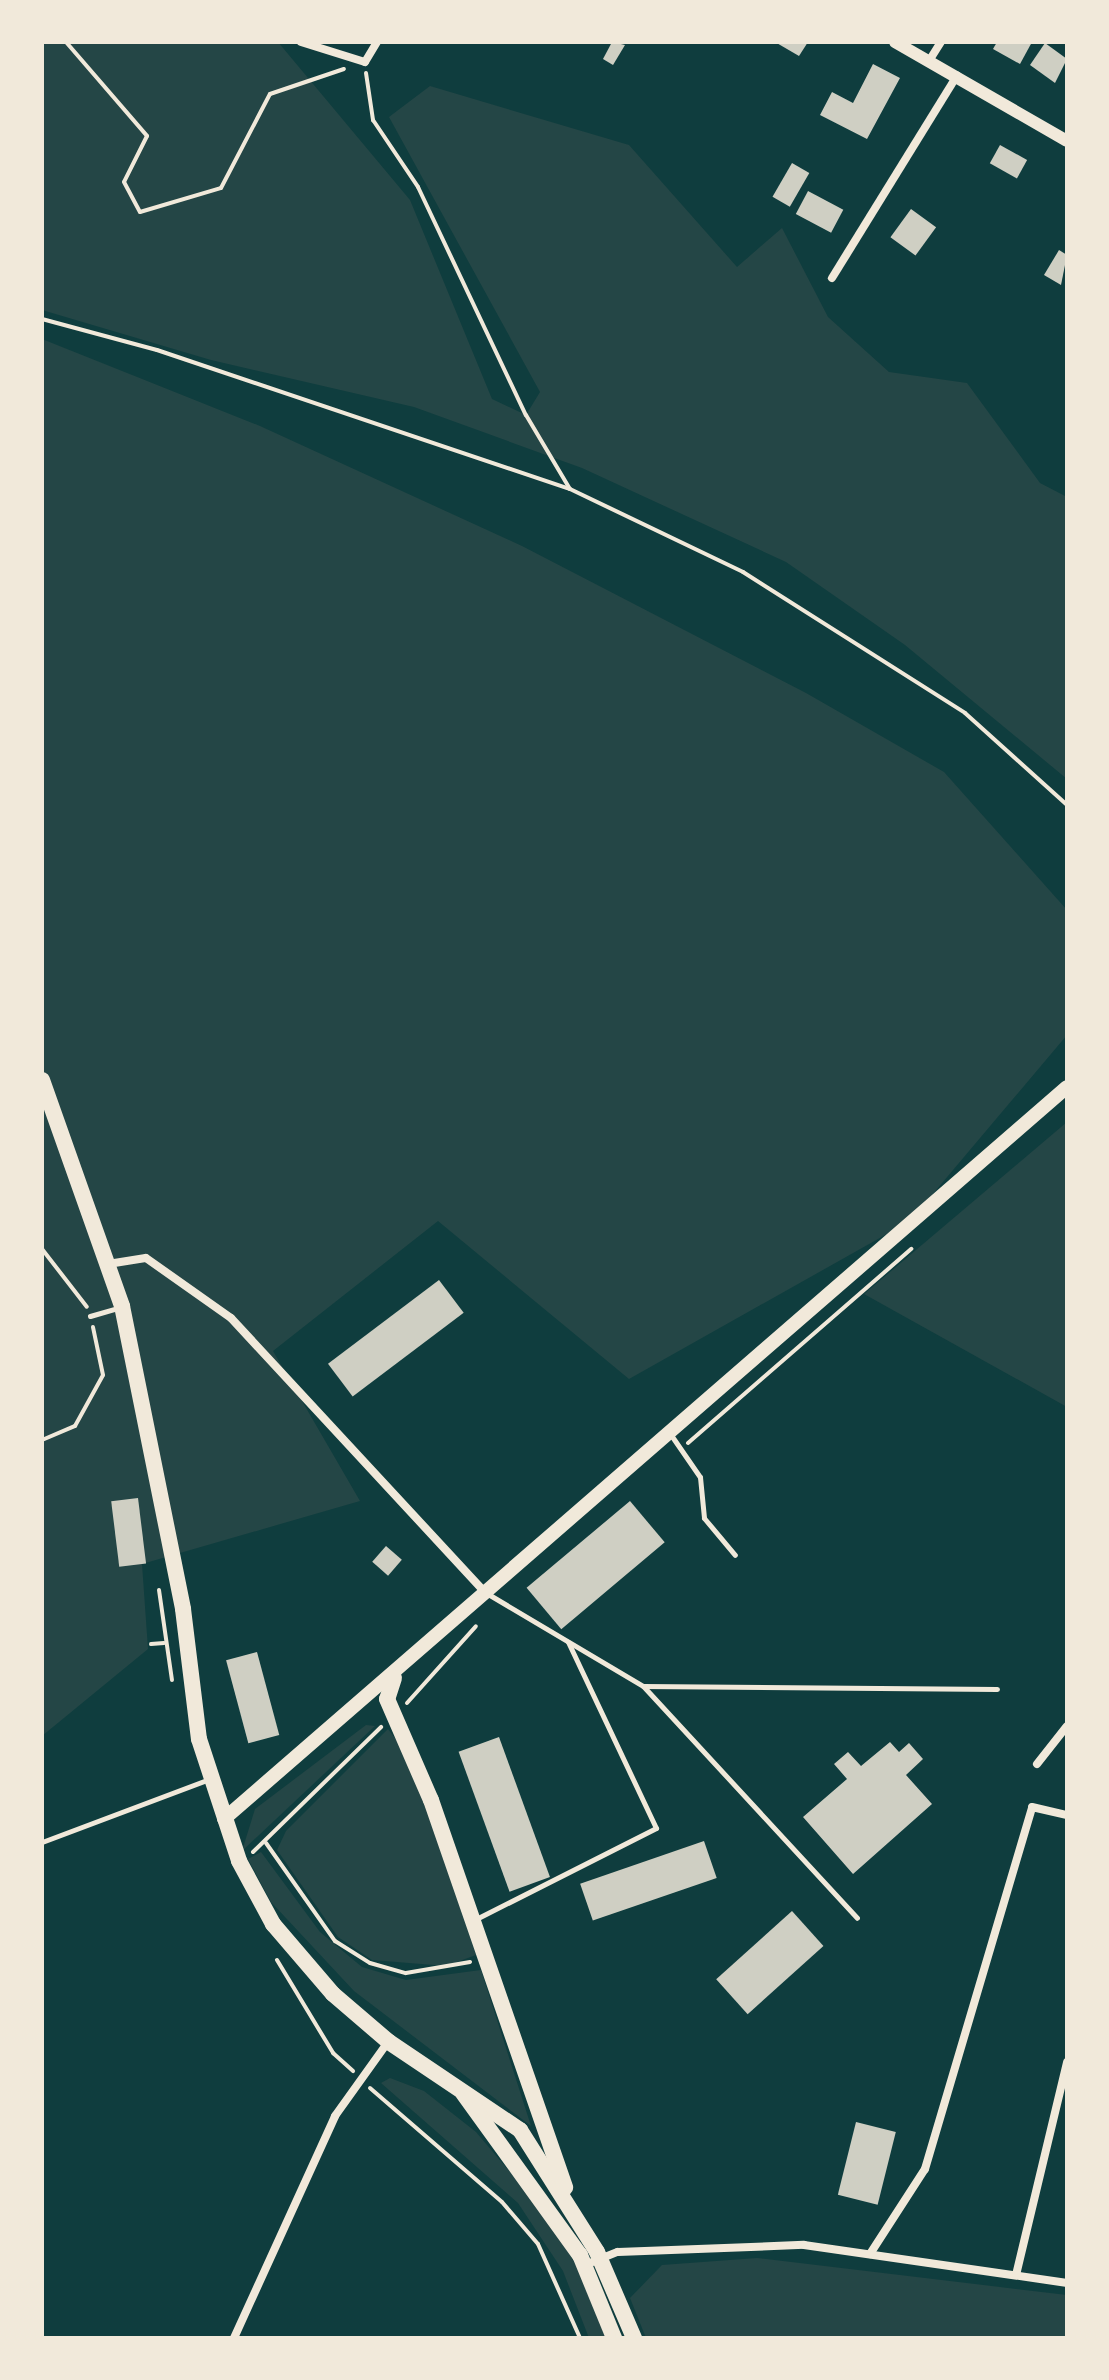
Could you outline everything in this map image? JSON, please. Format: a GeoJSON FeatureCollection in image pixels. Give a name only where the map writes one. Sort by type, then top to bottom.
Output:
{"type":"FeatureCollection","features":[{"type":"Feature","properties":{"kind":"main road"},"geometry":{"type":"LineString","coordinates":[[42,1080],[122,1306],[211,1778],[224,1819],[273,1924],[333,1994],[389,2042],[520,2130],[576,2219]]}},
{"type":"Feature","properties":{"kind":"main road"},"geometry":{"type":"LineString","coordinates":[[224,1819],[394,1678],[484,1591],[668,1431],[918,1223],[1067,1087]]}},
{"type":"Feature","properties":{"kind":"main road"},"geometry":{"type":"LineString","coordinates":[[394,1678],[387,1699],[406,1731],[592,2261],[614,2338]]}},
{"type":"Feature","properties":{"kind":"main road"},"geometry":{"type":"LineString","coordinates":[[463,2093],[592,2261],[634,2338]]}},
{"type":"Feature","properties":{"kind":"street"},"geometry":{"type":"LineString","coordinates":[[301,42],[365,62],[377,42]]}},
{"type":"Feature","properties":{"kind":"street"},"geometry":{"type":"LineString","coordinates":[[895,42],[1067,141]]}},
{"type":"Feature","properties":{"kind":"street"},"geometry":{"type":"LineString","coordinates":[[929,61],[941,42]]}},
{"type":"Feature","properties":{"kind":"street"},"geometry":{"type":"LineString","coordinates":[[832,278],[957,76]]}},
{"type":"Feature","properties":{"kind":"street"},"geometry":{"type":"LineString","coordinates":[[108,1264],[146,1258],[231,1318],[484,1591]]}},
{"type":"Feature","properties":{"kind":"street"},"geometry":{"type":"LineString","coordinates":[[1037,1764],[1067,1726]]}},
{"type":"Feature","properties":{"kind":"street"},"geometry":{"type":"LineString","coordinates":[[870,2254],[925,2169],[1032,1807],[1067,1815]]}},
{"type":"Feature","properties":{"kind":"street"},"geometry":{"type":"LineString","coordinates":[[234,2338],[335,2116],[389,2042]]}},
{"type":"Feature","properties":{"kind":"street"},"geometry":{"type":"LineString","coordinates":[[1016,2275],[1067,2062]]}},
{"type":"Feature","properties":{"kind":"street"},"geometry":{"type":"LineString","coordinates":[[592,2261],[804,2245],[1067,2283]]}},
{"type":"Feature","properties":{"kind":"lane"},"geometry":{"type":"LineString","coordinates":[[90,1316],[122,1306]]}},
{"type":"Feature","properties":{"kind":"lane"},"geometry":{"type":"LineString","coordinates":[[668,1431],[700,1477],[704,1518],[735,1555]]}},
{"type":"Feature","properties":{"kind":"lane"},"geometry":{"type":"LineString","coordinates":[[484,1591],[643,1686],[857,1918]]}},
{"type":"Feature","properties":{"kind":"lane"},"geometry":{"type":"LineString","coordinates":[[472,1922],[656,1828],[568,1641]]}},
{"type":"Feature","properties":{"kind":"lane"},"geometry":{"type":"LineString","coordinates":[[643,1686],[997,1689]]}},
{"type":"Feature","properties":{"kind":"lane"},"geometry":{"type":"LineString","coordinates":[[42,1842],[211,1778]]}},
{"type":"Feature","properties":{"kind":"path"},"geometry":{"type":"LineString","coordinates":[[66,42],[147,136],[124,182],[140,212],[221,188],[270,94],[365,62],[373,120],[418,187],[526,415],[570,489]]}},
{"type":"Feature","properties":{"kind":"path"},"geometry":{"type":"LineString","coordinates":[[42,319],[187,360],[570,489],[743,572],[965,713],[1067,805]]}},
{"type":"Feature","properties":{"kind":"path"},"geometry":{"type":"LineString","coordinates":[[694,1438],[853,1301]]}},
{"type":"Feature","properties":{"kind":"path"},"geometry":{"type":"LineString","coordinates":[[42,1440],[75,1426],[103,1375]]}},
{"type":"Feature","properties":{"kind":"path"},"geometry":{"type":"LineString","coordinates":[[406,1703],[486,1614]]}},
{"type":"Feature","properties":{"kind":"path"},"geometry":{"type":"LineString","coordinates":[[163,1636],[165,1657]]}},
{"type":"Feature","properties":{"kind":"path"},"geometry":{"type":"LineString","coordinates":[[245,1857],[266,1843],[383,1725]]}},
{"type":"Feature","properties":{"kind":"path"},"geometry":{"type":"LineString","coordinates":[[266,1843],[335,1941],[370,1963],[437,1973],[476,1960]]}},
{"type":"Feature","properties":{"kind":"path"},"geometry":{"type":"LineString","coordinates":[[375,2093],[502,2202],[538,2244],[580,2338]]}},
{"type":"Feature","properties":{"kind":"shaded area"},"geometry":{"type":"Polygon","coordinates":[[[42,42],[278,42],[410,200],[492,399],[526,415],[540,392],[389,117],[430,86],[629,145],[737,267],[782,228],[828,317],[889,372],[967,383],[1040,483],[1067,497],[1067,779],[905,645],[786,562],[582,468],[414,407],[211,360],[42,310],[42,42]]]}},
{"type":"Feature","properties":{"kind":"shaded area"},"geometry":{"type":"Polygon","coordinates":[[[42,339],[260,426],[522,546],[806,693],[944,772],[1067,910],[1067,1035],[910,1221],[629,1379],[438,1221],[273,1351],[360,1501],[142,1564],[148,1649],[42,1736],[42,339]]]}},
{"type":"Feature","properties":{"kind":"shaded area"},"geometry":{"type":"Polygon","coordinates":[[[1067,1122],[1067,1407],[864,1294],[1067,1122]]]}},
{"type":"Feature","properties":{"kind":"shaded area"},"geometry":{"type":"Polygon","coordinates":[[[366,1725],[375,1726],[242,1851],[255,1809],[366,1725]]]}},
{"type":"Feature","properties":{"kind":"shaded area"},"geometry":{"type":"Polygon","coordinates":[[[388,1729],[408,1755],[476,1955],[446,1966],[372,1960],[338,1937],[277,1850],[286,1831],[388,1729]]]}},
{"type":"Feature","properties":{"kind":"shaded area"},"geometry":{"type":"Polygon","coordinates":[[[261,1852],[320,1932],[362,1967],[406,1980],[481,1970],[531,2126],[354,1991],[271,1902],[248,1859],[261,1852]]]}},
{"type":"Feature","properties":{"kind":"shaded area"},"geometry":{"type":"Polygon","coordinates":[[[390,2078],[424,2091],[476,2132],[539,2206],[578,2268],[608,2338],[589,2338],[563,2271],[518,2203],[381,2083],[390,2078]]]}},
{"type":"Feature","properties":{"kind":"shaded area"},"geometry":{"type":"Polygon","coordinates":[[[757,2258],[1067,2295],[1067,2338],[646,2338],[630,2298],[662,2265],[757,2258]]]}},
{"type":"Feature","properties":{"kind":"building"},"geometry":{"type":"Polygon","coordinates":[[[612,42],[625,45],[613,65],[603,59],[612,42]]]}},
{"type":"Feature","properties":{"kind":"building"},"geometry":{"type":"Polygon","coordinates":[[[775,42],[808,42],[799,56],[775,42]]]}},
{"type":"Feature","properties":{"kind":"building"},"geometry":{"type":"Polygon","coordinates":[[[997,42],[1032,42],[1020,64],[993,49],[997,42]]]}},
{"type":"Feature","properties":{"kind":"building"},"geometry":{"type":"Polygon","coordinates":[[[1045,43],[1067,59],[1055,83],[1030,65],[1045,43]]]}},
{"type":"Feature","properties":{"kind":"building"},"geometry":{"type":"Polygon","coordinates":[[[873,64],[900,78],[867,139],[820,115],[832,92],[853,103],[873,64]]]}},
{"type":"Feature","properties":{"kind":"building"},"geometry":{"type":"Polygon","coordinates":[[[1000,145],[1027,160],[1017,178],[990,163],[1000,145]]]}},
{"type":"Feature","properties":{"kind":"building"},"geometry":{"type":"Polygon","coordinates":[[[792,163],[809,173],[790,207],[772,197],[792,163]]]}},
{"type":"Feature","properties":{"kind":"building"},"geometry":{"type":"Polygon","coordinates":[[[808,191],[843,210],[831,233],[796,214],[808,191]]]}},
{"type":"Feature","properties":{"kind":"building"},"geometry":{"type":"Polygon","coordinates":[[[911,209],[936,227],[916,256],[890,237],[911,209]]]}},
{"type":"Feature","properties":{"kind":"building"},"geometry":{"type":"Polygon","coordinates":[[[1059,250],[1067,255],[1061,285],[1044,275],[1059,250]]]}},
{"type":"Feature","properties":{"kind":"building"},"geometry":{"type":"Polygon","coordinates":[[[439,1280],[464,1313],[353,1396],[328,1364],[439,1280]]]}},
{"type":"Feature","properties":{"kind":"building"},"geometry":{"type":"Polygon","coordinates":[[[138,1498],[146,1564],[119,1567],[111,1501],[138,1498]]]}},
{"type":"Feature","properties":{"kind":"building"},"geometry":{"type":"Polygon","coordinates":[[[630,1501],[665,1542],[561,1629],[527,1588],[630,1501]]]}},
{"type":"Feature","properties":{"kind":"building"},"geometry":{"type":"Polygon","coordinates":[[[386,1546],[402,1560],[388,1576],[372,1562],[386,1546]]]}},
{"type":"Feature","properties":{"kind":"building"},"geometry":{"type":"Polygon","coordinates":[[[257,1652],[279,1735],[248,1743],[226,1660],[257,1652]]]}},
{"type":"Feature","properties":{"kind":"building"},"geometry":{"type":"Polygon","coordinates":[[[499,1737],[550,1877],[510,1892],[459,1752],[499,1737]]]}},
{"type":"Feature","properties":{"kind":"building"},"geometry":{"type":"Polygon","coordinates":[[[890,1742],[899,1752],[909,1743],[923,1759],[906,1775],[932,1804],[853,1874],[803,1817],[847,1779],[834,1764],[848,1752],[861,1766],[890,1742]]]}},
{"type":"Feature","properties":{"kind":"building"},"geometry":{"type":"Polygon","coordinates":[[[704,1841],[717,1878],[593,1921],[580,1884],[704,1841]]]}},
{"type":"Feature","properties":{"kind":"building"},"geometry":{"type":"Polygon","coordinates":[[[792,1911],[823,1946],[748,2014],[716,1979],[792,1911]]]}},
{"type":"Feature","properties":{"kind":"building"},"geometry":{"type":"Polygon","coordinates":[[[856,2122],[896,2132],[878,2205],[838,2195],[856,2122]]]}}]}
